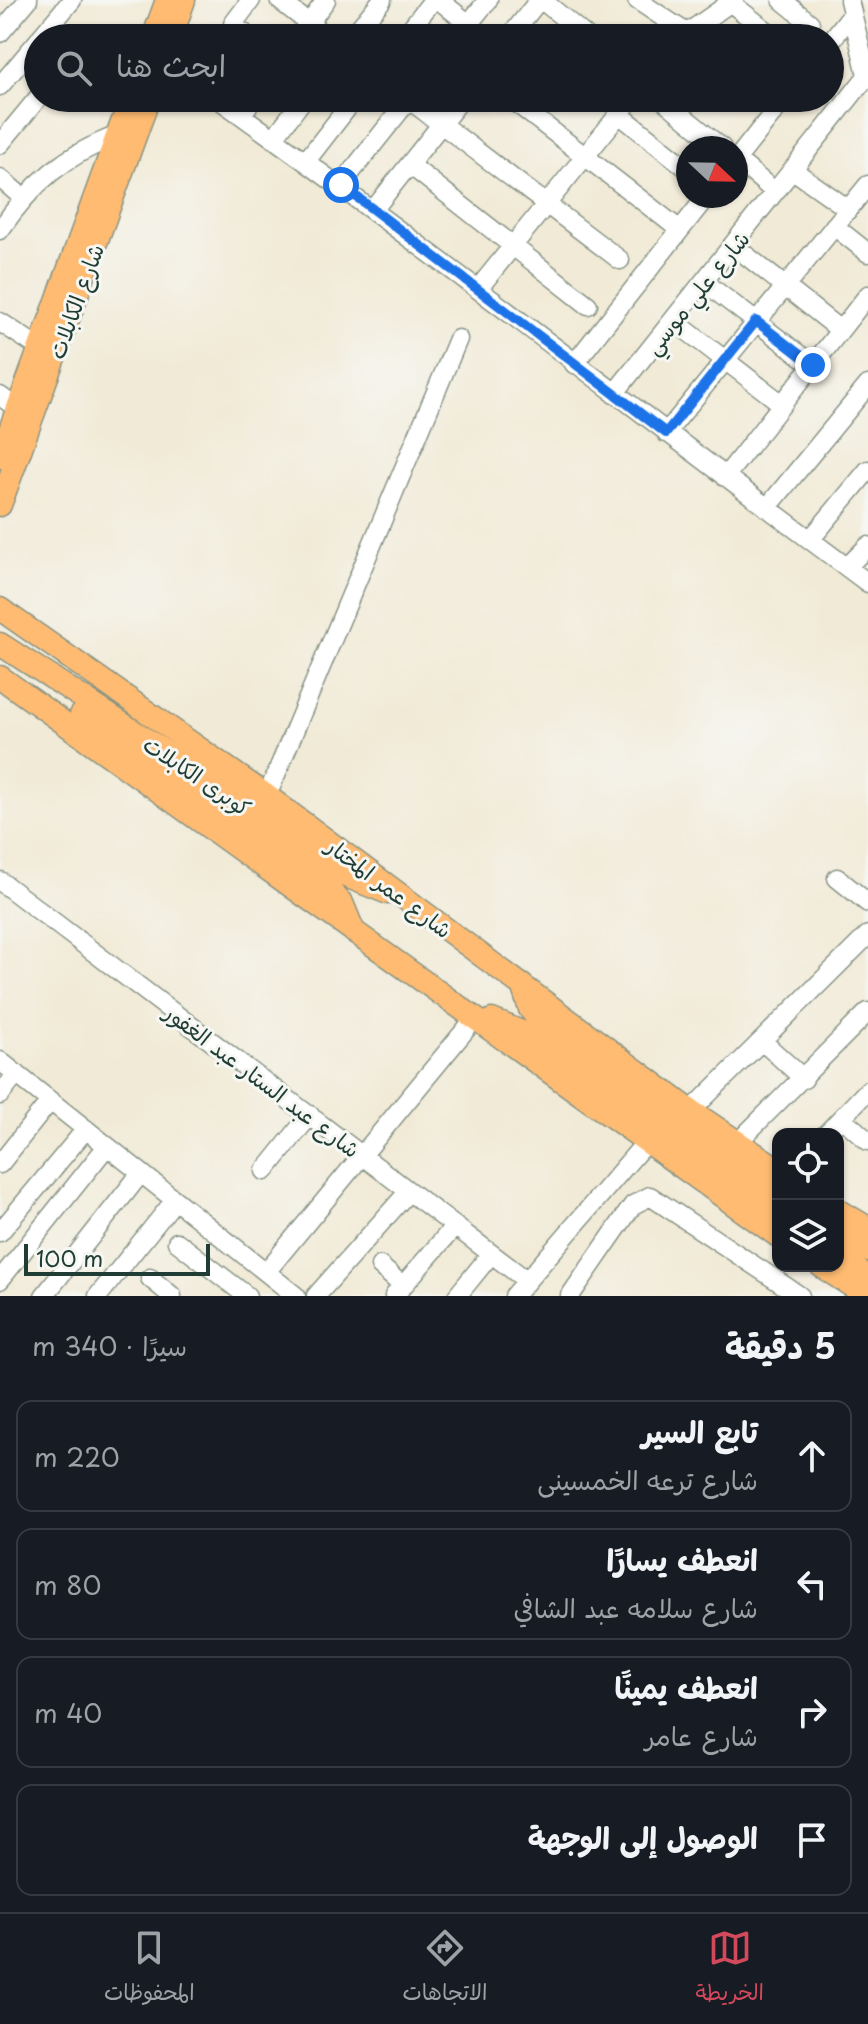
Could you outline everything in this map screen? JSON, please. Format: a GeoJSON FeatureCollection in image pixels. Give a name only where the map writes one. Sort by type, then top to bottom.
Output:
{"type":"FeatureCollection","features":[{"type":"Feature","properties":{"kind":"main road"},"geometry":{"type":"LineString","coordinates":[[158,24],[167,0]]}},
{"type":"Feature","properties":{"kind":"main road"},"geometry":{"type":"LineString","coordinates":[[176,24],[184,0]]}},
{"type":"Feature","properties":{"kind":"main road","name":"شارع الكابلات"},"geometry":{"type":"LineString","coordinates":[[0,457],[9,402],[41,349],[126,112]]}},
{"type":"Feature","properties":{"kind":"main road","name":"شارع الكابلات"},"geometry":{"type":"LineString","coordinates":[[0,505],[144,112]]}},
{"type":"Feature","properties":{"kind":"main road","name":"شارع عمر المختار"},"geometry":{"type":"LineString","coordinates":[[1,611],[267,796],[691,1111],[772,1165]]}},
{"type":"Feature","properties":{"kind":"main road","name":"كوبرى الكابلات"},"geometry":{"type":"LineString","coordinates":[[0,644],[221,788],[338,873],[379,891],[401,895]]}},
{"type":"Feature","properties":{"kind":"main road","name":"كوبرى الكابلات"},"geometry":{"type":"LineString","coordinates":[[0,661],[319,880],[342,903],[355,933]]}},
{"type":"Feature","properties":{"kind":"main road"},"geometry":{"type":"LineString","coordinates":[[4,687],[476,1017],[772,1232]]}},
{"type":"Feature","properties":{"kind":"main road"},"geometry":{"type":"LineString","coordinates":[[522,985],[530,1009],[540,1022],[772,1186]]}},
{"type":"Feature","properties":{"kind":"main road"},"geometry":{"type":"LineString","coordinates":[[476,1017],[503,1023],[529,1035],[772,1211]]}},
{"type":"Feature","properties":{"kind":"main road"},"geometry":{"type":"LineString","coordinates":[[844,1214],[868,1228]]}},
{"type":"Feature","properties":{"kind":"main road"},"geometry":{"type":"LineString","coordinates":[[844,1237],[868,1251]]}},
{"type":"Feature","properties":{"kind":"main road"},"geometry":{"type":"LineString","coordinates":[[844,1262],[864,1275]]}},
{"type":"Feature","properties":{"kind":"main road"},"geometry":{"type":"LineString","coordinates":[[830,1272],[867,1296]]}},
{"type":"Feature","properties":{"kind":"street"},"geometry":{"type":"LineString","coordinates":[[0,33],[28,0]]}},
{"type":"Feature","properties":{"kind":"street"},"geometry":{"type":"LineString","coordinates":[[52,24],[72,0]]}},
{"type":"Feature","properties":{"kind":"street"},"geometry":{"type":"LineString","coordinates":[[242,24],[251,0]]}},
{"type":"Feature","properties":{"kind":"street"},"geometry":{"type":"LineString","coordinates":[[279,0],[298,24]]}},
{"type":"Feature","properties":{"kind":"street"},"geometry":{"type":"LineString","coordinates":[[308,24],[326,0]]}},
{"type":"Feature","properties":{"kind":"street"},"geometry":{"type":"LineString","coordinates":[[362,24],[382,0]]}},
{"type":"Feature","properties":{"kind":"street"},"geometry":{"type":"LineString","coordinates":[[415,24],[436,0],[457,24]]}},
{"type":"Feature","properties":{"kind":"street"},"geometry":{"type":"LineString","coordinates":[[469,24],[488,0]]}},
{"type":"Feature","properties":{"kind":"street"},"geometry":{"type":"LineString","coordinates":[[525,24],[540,0],[570,24]]}},
{"type":"Feature","properties":{"kind":"street"},"geometry":{"type":"LineString","coordinates":[[637,0],[668,24]]}},
{"type":"Feature","properties":{"kind":"street"},"geometry":{"type":"LineString","coordinates":[[782,0],[810,23]]}},
{"type":"Feature","properties":{"kind":"street"},"geometry":{"type":"LineString","coordinates":[[699,24],[731,1],[759,24]]}},
{"type":"Feature","properties":{"kind":"street"},"geometry":{"type":"LineString","coordinates":[[851,7],[863,34],[868,78]]}},
{"type":"Feature","properties":{"kind":"street"},"geometry":{"type":"LineString","coordinates":[[0,86],[24,57]]}},
{"type":"Feature","properties":{"kind":"street","name":"شارع علي موسي"},"geometry":{"type":"LineString","coordinates":[[844,107],[868,78]]}},
{"type":"Feature","properties":{"kind":"street"},"geometry":{"type":"LineString","coordinates":[[0,144],[26,112]]}},
{"type":"Feature","properties":{"kind":"street"},"geometry":{"type":"LineString","coordinates":[[237,112],[374,209],[574,364],[868,583]]}},
{"type":"Feature","properties":{"kind":"street"},"geometry":{"type":"LineString","coordinates":[[274,138],[294,112]]}},
{"type":"Feature","properties":{"kind":"street"},"geometry":{"type":"LineString","coordinates":[[306,161],[344,112]]}},
{"type":"Feature","properties":{"kind":"street"},"geometry":{"type":"LineString","coordinates":[[341,185],[398,112]]}},
{"type":"Feature","properties":{"kind":"street"},"geometry":{"type":"LineString","coordinates":[[427,112],[620,260]]}},
{"type":"Feature","properties":{"kind":"street"},"geometry":{"type":"LineString","coordinates":[[374,209],[451,112]]}},
{"type":"Feature","properties":{"kind":"street"},"geometry":{"type":"LineString","coordinates":[[528,112],[680,230]]}},
{"type":"Feature","properties":{"kind":"street"},"geometry":{"type":"LineString","coordinates":[[478,289],[621,112]]}},
{"type":"Feature","properties":{"kind":"street"},"geometry":{"type":"LineString","coordinates":[[630,112],[676,157]]}},
{"type":"Feature","properties":{"kind":"street"},"geometry":{"type":"LineString","coordinates":[[678,112],[707,136]]}},
{"type":"Feature","properties":{"kind":"street"},"geometry":{"type":"LineString","coordinates":[[748,145],[774,112]]}},
{"type":"Feature","properties":{"kind":"street","name":"شارع علي موسي"},"geometry":{"type":"LineString","coordinates":[[614,394],[840,112]]}},
{"type":"Feature","properties":{"kind":"street"},"geometry":{"type":"LineString","coordinates":[[0,230],[22,197],[65,160],[118,135]]}},
{"type":"Feature","properties":{"kind":"street"},"geometry":{"type":"LineString","coordinates":[[410,165],[588,305]]}},
{"type":"Feature","properties":{"kind":"street"},"geometry":{"type":"LineString","coordinates":[[748,170],[775,192]]}},
{"type":"Feature","properties":{"kind":"street"},"geometry":{"type":"LineString","coordinates":[[793,170],[848,209]]}},
{"type":"Feature","properties":{"kind":"street"},"geometry":{"type":"LineString","coordinates":[[0,178],[22,197]]}},
{"type":"Feature","properties":{"kind":"street"},"geometry":{"type":"LineString","coordinates":[[666,433],[868,185]]}},
{"type":"Feature","properties":{"kind":"street"},"geometry":{"type":"LineString","coordinates":[[574,364],[697,208]]}},
{"type":"Feature","properties":{"kind":"street"},"geometry":{"type":"LineString","coordinates":[[834,226],[868,253]]}},
{"type":"Feature","properties":{"kind":"street"},"geometry":{"type":"LineString","coordinates":[[733,245],[840,330]]}},
{"type":"Feature","properties":{"kind":"street"},"geometry":{"type":"LineString","coordinates":[[704,282],[813,365]]}},
{"type":"Feature","properties":{"kind":"street"},"geometry":{"type":"LineString","coordinates":[[725,477],[868,295]]}},
{"type":"Feature","properties":{"kind":"street"},"geometry":{"type":"LineString","coordinates":[[673,320],[782,404]]}},
{"type":"Feature","properties":{"kind":"street"},"geometry":{"type":"LineString","coordinates":[[0,322],[41,349]]}},
{"type":"Feature","properties":{"kind":"street"},"geometry":{"type":"LineString","coordinates":[[267,796],[458,339]]}},
{"type":"Feature","properties":{"kind":"street"},"geometry":{"type":"LineString","coordinates":[[767,508],[868,385]]}},
{"type":"Feature","properties":{"kind":"street"},"geometry":{"type":"LineString","coordinates":[[810,540],[868,470]]}},
{"type":"Feature","properties":{"kind":"street"},"geometry":{"type":"LineString","coordinates":[[847,567],[868,546]]}},
{"type":"Feature","properties":{"kind":"street"},"geometry":{"type":"LineString","coordinates":[[837,878],[868,903]]}},
{"type":"Feature","properties":{"kind":"street","name":"شارع عبد الستار عبد الغفور"},"geometry":{"type":"LineString","coordinates":[[0,881],[526,1280]]}},
{"type":"Feature","properties":{"kind":"street"},"geometry":{"type":"LineString","coordinates":[[691,1111],[868,935]]}},
{"type":"Feature","properties":{"kind":"street"},"geometry":{"type":"LineString","coordinates":[[738,1142],[868,1012]]}},
{"type":"Feature","properties":{"kind":"street"},"geometry":{"type":"LineString","coordinates":[[271,1283],[363,1156],[476,1017]]}},
{"type":"Feature","properties":{"kind":"street"},"geometry":{"type":"LineString","coordinates":[[763,1042],[804,1079]]}},
{"type":"Feature","properties":{"kind":"street"},"geometry":{"type":"LineString","coordinates":[[0,1061],[175,1200],[271,1283],[296,1296]]}},
{"type":"Feature","properties":{"kind":"street"},"geometry":{"type":"LineString","coordinates":[[0,1095],[17,1074]]}},
{"type":"Feature","properties":{"kind":"street"},"geometry":{"type":"LineString","coordinates":[[832,1128],[868,1090]]}},
{"type":"Feature","properties":{"kind":"street"},"geometry":{"type":"LineString","coordinates":[[0,1164],[50,1101]]}},
{"type":"Feature","properties":{"kind":"street"},"geometry":{"type":"LineString","coordinates":[[265,1171],[310,1115]]}},
{"type":"Feature","properties":{"kind":"street"},"geometry":{"type":"LineString","coordinates":[[842,1118],[868,1141]]}},
{"type":"Feature","properties":{"kind":"street"},"geometry":{"type":"LineString","coordinates":[[0,1232],[86,1129]]}},
{"type":"Feature","properties":{"kind":"street"},"geometry":{"type":"LineString","coordinates":[[514,1296],[646,1142]]}},
{"type":"Feature","properties":{"kind":"street"},"geometry":{"type":"LineString","coordinates":[[0,1280],[107,1146]]}},
{"type":"Feature","properties":{"kind":"street"},"geometry":{"type":"LineString","coordinates":[[44,1296],[141,1173]]}},
{"type":"Feature","properties":{"kind":"street"},"geometry":{"type":"LineString","coordinates":[[316,1296],[409,1191]]}},
{"type":"Feature","properties":{"kind":"street"},"geometry":{"type":"LineString","coordinates":[[570,1296],[633,1205],[650,1196],[800,1296]]}},
{"type":"Feature","properties":{"kind":"street"},"geometry":{"type":"LineString","coordinates":[[98,1296],[175,1200]]}},
{"type":"Feature","properties":{"kind":"street"},"geometry":{"type":"LineString","coordinates":[[380,1266],[399,1291],[455,1226]]}},
{"type":"Feature","properties":{"kind":"street"},"geometry":{"type":"LineString","coordinates":[[177,1242],[247,1296]]}},
{"type":"Feature","properties":{"kind":"street"},"geometry":{"type":"LineString","coordinates":[[457,1296],[491,1254]]}},
{"type":"Feature","properties":{"kind":"route"},"geometry":{"type":"LineString","coordinates":[[341,185],[666,433],[756,321],[813,365]]}}]}
